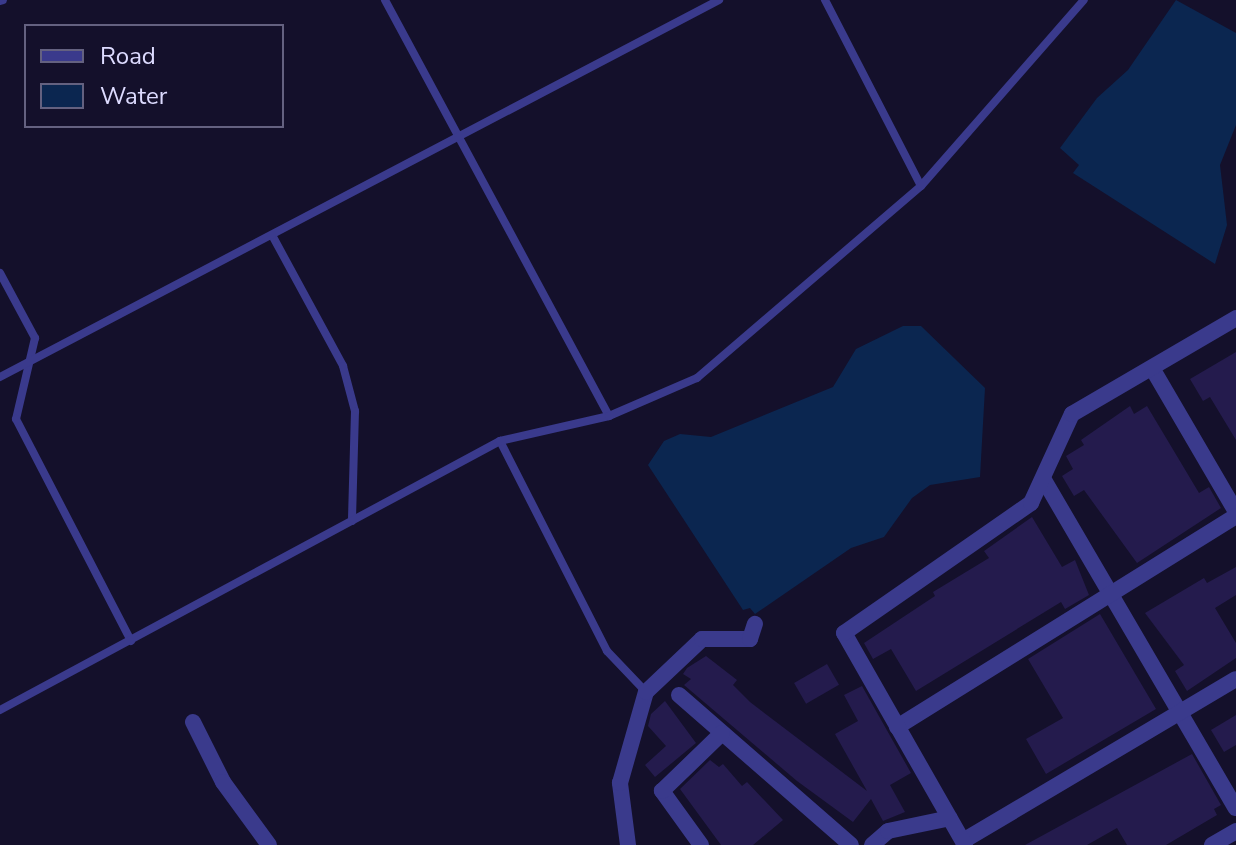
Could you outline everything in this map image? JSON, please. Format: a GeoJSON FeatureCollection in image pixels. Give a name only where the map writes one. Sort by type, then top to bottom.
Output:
{"type":"FeatureCollection","features":[{"type":"Feature","properties":{"kind":"street"},"geometry":{"type":"LineString","coordinates":[[1236,318],[1072,414],[1031,503],[844,633],[964,843],[1236,679]]}},
{"type":"Feature","properties":{"kind":"street"},"geometry":{"type":"LineString","coordinates":[[897,727],[1236,514],[1152,368]]}},
{"type":"Feature","properties":{"kind":"street"},"geometry":{"type":"LineString","coordinates":[[1044,480],[1236,808]]}},
{"type":"Feature","properties":{"kind":"street"},"geometry":{"type":"LineString","coordinates":[[628,845],[620,783],[646,692],[702,639],[750,639],[755,624]]}},
{"type":"Feature","properties":{"kind":"street"},"geometry":{"type":"LineString","coordinates":[[679,695],[851,845]]}},
{"type":"Feature","properties":{"kind":"street"},"geometry":{"type":"LineString","coordinates":[[193,722],[223,782],[269,845]]}},
{"type":"Feature","properties":{"kind":"street"},"geometry":{"type":"LineString","coordinates":[[701,845],[662,791],[722,733]]}},
{"type":"Feature","properties":{"kind":"street"},"geometry":{"type":"LineString","coordinates":[[872,845],[888,831],[950,818]]}},
{"type":"Feature","properties":{"kind":"street"},"geometry":{"type":"LineString","coordinates":[[1212,845],[1236,831]]}},
{"type":"Feature","properties":{"kind":"lane"},"geometry":{"type":"LineString","coordinates":[[385,0],[456,139],[609,416]]}},
{"type":"Feature","properties":{"kind":"lane"},"geometry":{"type":"LineString","coordinates":[[0,377],[719,0]]}},
{"type":"Feature","properties":{"kind":"lane"},"geometry":{"type":"LineString","coordinates":[[825,0],[921,186]]}},
{"type":"Feature","properties":{"kind":"lane"},"geometry":{"type":"LineString","coordinates":[[0,710],[500,441],[609,416],[697,378],[747,341],[921,186],[1084,0]]}},
{"type":"Feature","properties":{"kind":"lane"},"geometry":{"type":"LineString","coordinates":[[272,235],[343,366],[355,411],[352,521]]}},
{"type":"Feature","properties":{"kind":"lane"},"geometry":{"type":"LineString","coordinates":[[0,273],[35,338],[33,360],[16,419],[131,641]]}},
{"type":"Feature","properties":{"kind":"lane"},"geometry":{"type":"LineString","coordinates":[[500,441],[607,651],[646,692]]}},
{"type":"Feature","properties":{"kind":"water"},"geometry":{"type":"Polygon","coordinates":[[[1176,0],[1236,33],[1236,125],[1220,165],[1227,225],[1215,264],[1073,173],[1079,165],[1060,148],[1097,98],[1128,70],[1176,0]]]}},
{"type":"Feature","properties":{"kind":"water"},"geometry":{"type":"Polygon","coordinates":[[[903,326],[921,326],[985,388],[980,477],[930,485],[912,498],[884,537],[851,548],[755,614],[750,608],[743,610],[648,465],[664,441],[680,434],[711,437],[833,387],[856,349],[903,326]]]}},
{"type":"Feature","properties":{"kind":"building"},"geometry":{"type":"Polygon","coordinates":[[[1236,352],[1236,440],[1210,397],[1203,401],[1190,379],[1236,352]]]}},
{"type":"Feature","properties":{"kind":"building"},"geometry":{"type":"Polygon","coordinates":[[[1130,406],[1134,414],[1147,406],[1199,493],[1209,487],[1221,508],[1137,563],[1084,490],[1074,496],[1062,476],[1073,469],[1066,456],[1084,445],[1081,440],[1130,406]]]}},
{"type":"Feature","properties":{"kind":"building"},"geometry":{"type":"Polygon","coordinates":[[[1032,517],[1062,567],[1075,560],[1089,595],[1065,609],[1061,602],[916,691],[891,649],[873,659],[864,643],[935,596],[933,592],[989,558],[984,551],[1032,517]]]}},
{"type":"Feature","properties":{"kind":"building"},"geometry":{"type":"Polygon","coordinates":[[[1236,567],[1236,595],[1215,608],[1236,643],[1236,658],[1187,691],[1175,671],[1184,665],[1145,613],[1204,578],[1207,583],[1236,567]]]}},
{"type":"Feature","properties":{"kind":"building"},"geometry":{"type":"Polygon","coordinates":[[[1100,614],[1156,709],[1046,774],[1026,739],[1063,718],[1028,659],[1100,614]]]}},
{"type":"Feature","properties":{"kind":"building"},"geometry":{"type":"Polygon","coordinates":[[[706,656],[737,680],[733,685],[750,702],[867,791],[835,734],[858,721],[844,695],[862,686],[911,773],[890,785],[905,812],[883,821],[871,799],[853,822],[797,781],[684,685],[691,679],[683,674],[687,668],[706,656]]]}},
{"type":"Feature","properties":{"kind":"building"},"geometry":{"type":"Polygon","coordinates":[[[827,664],[839,685],[806,704],[794,683],[827,664]]]}},
{"type":"Feature","properties":{"kind":"building"},"geometry":{"type":"Polygon","coordinates":[[[665,701],[696,743],[655,777],[645,765],[666,746],[648,726],[651,714],[665,701]]]}},
{"type":"Feature","properties":{"kind":"building"},"geometry":{"type":"Polygon","coordinates":[[[1236,715],[1236,745],[1224,752],[1211,730],[1236,715]]]}},
{"type":"Feature","properties":{"kind":"building"},"geometry":{"type":"Polygon","coordinates":[[[1192,754],[1221,805],[1214,809],[1217,815],[1166,845],[1127,845],[1117,828],[1087,845],[1025,845],[1192,754]]]}},
{"type":"Feature","properties":{"kind":"building"},"geometry":{"type":"Polygon","coordinates":[[[710,760],[719,767],[723,764],[742,786],[747,782],[783,820],[753,845],[721,845],[680,789],[710,760]]]}}]}
